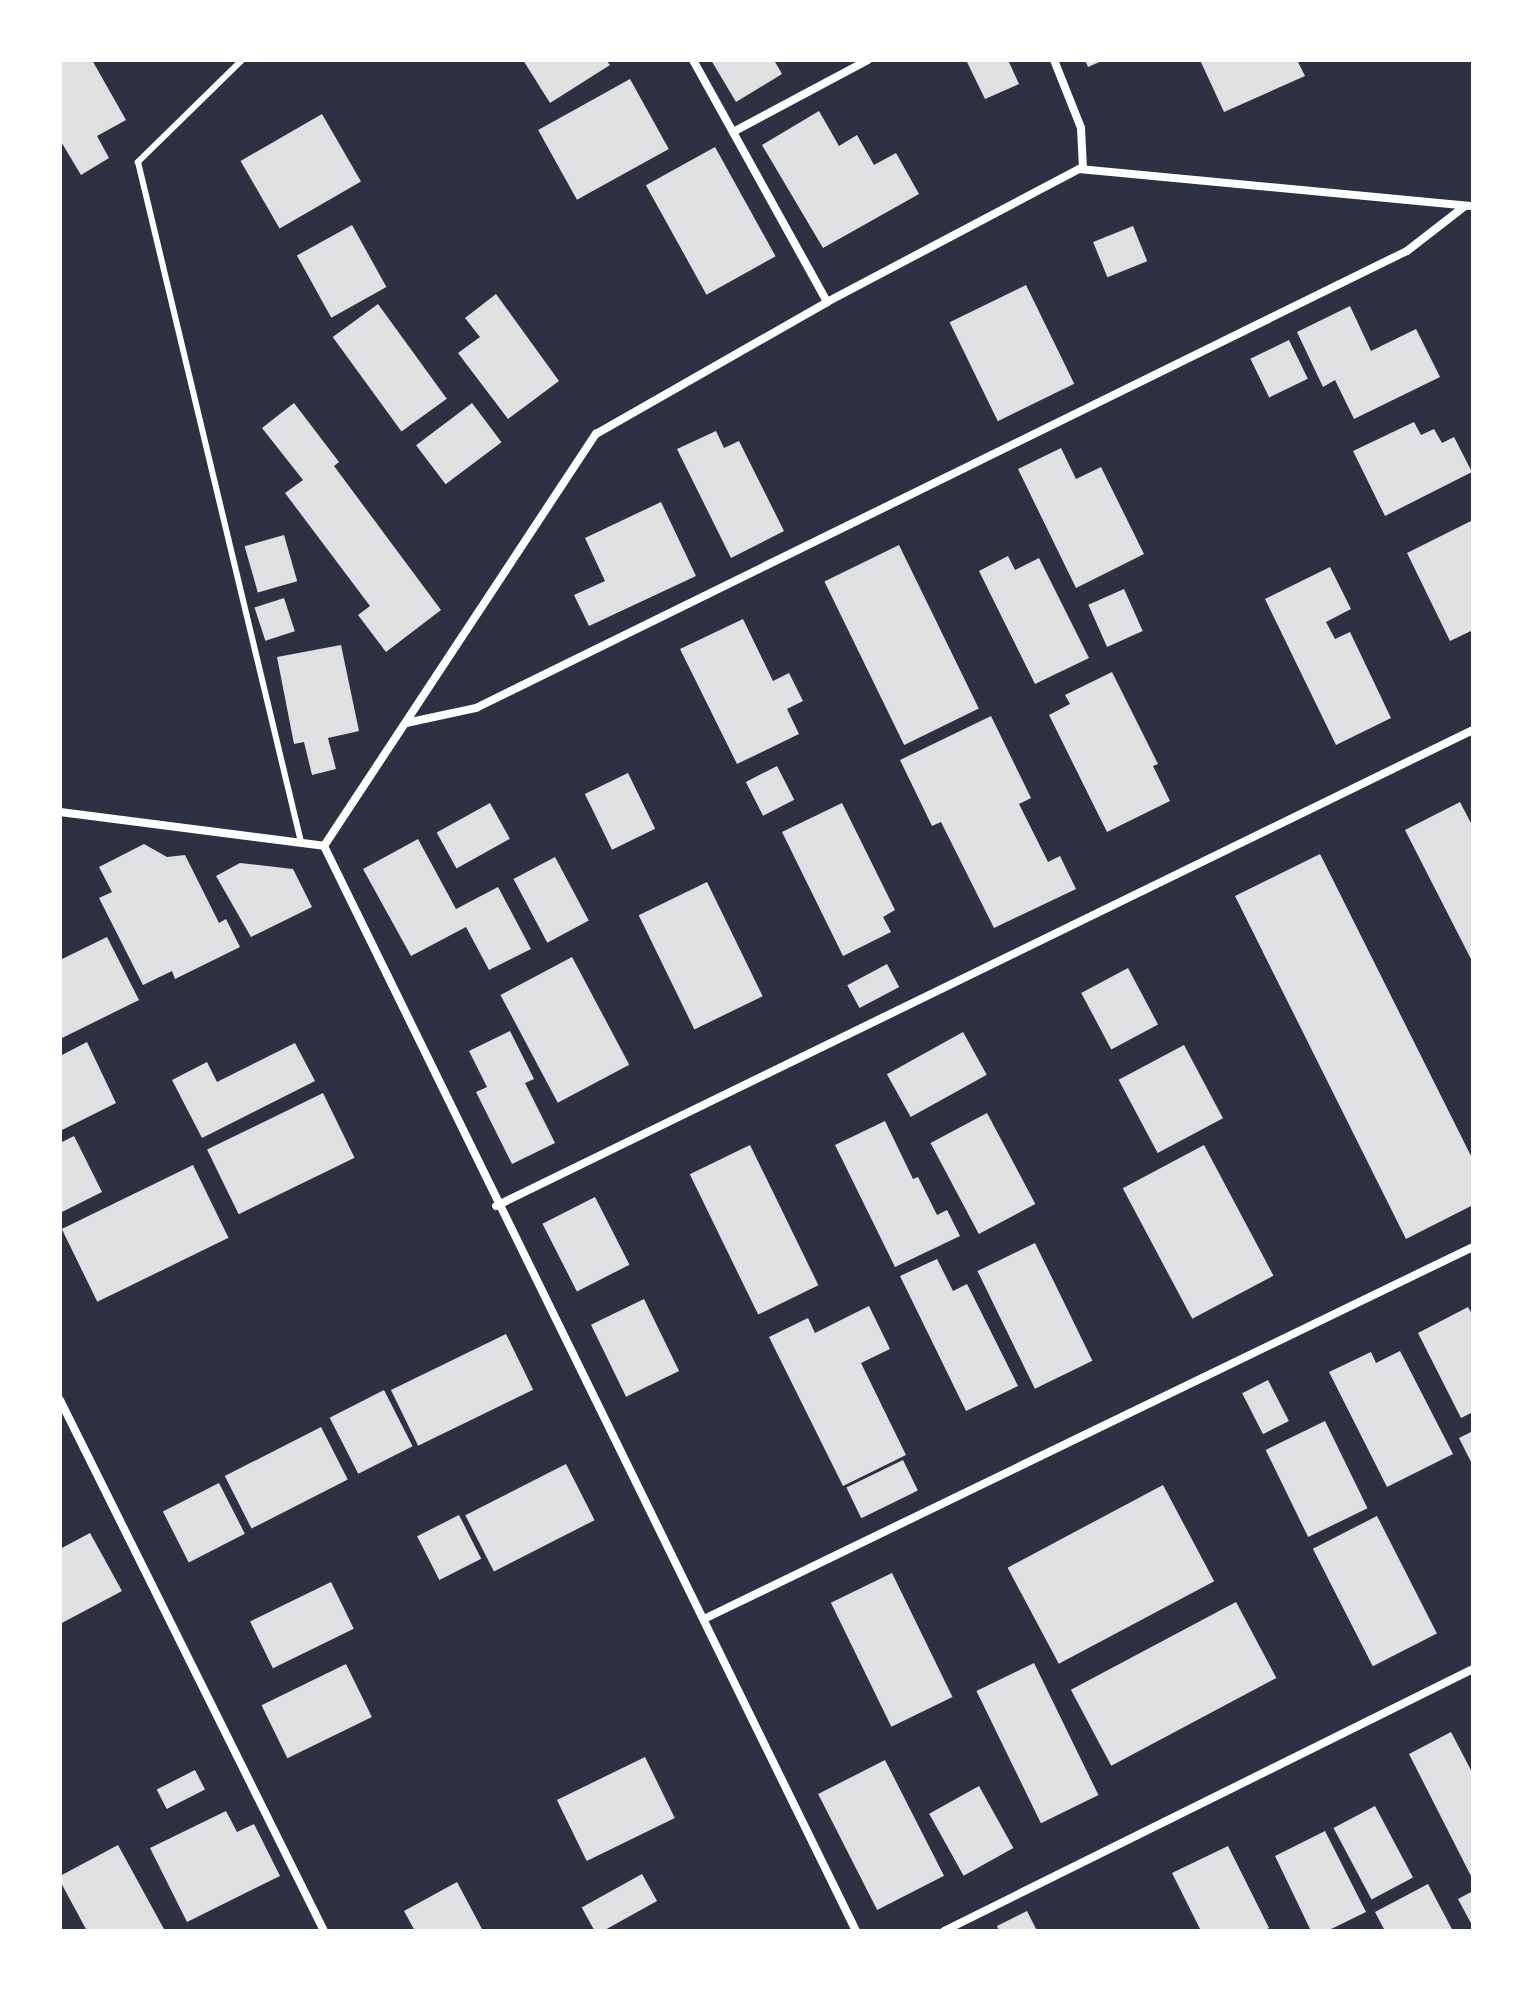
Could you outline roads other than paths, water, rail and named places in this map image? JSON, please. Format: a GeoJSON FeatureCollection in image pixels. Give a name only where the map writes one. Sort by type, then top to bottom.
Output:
{"type":"FeatureCollection","features":[{"type":"Feature","properties":{"kind":"street"},"geometry":{"type":"LineString","coordinates":[[693,60],[827,302]]}},
{"type":"Feature","properties":{"kind":"street"},"geometry":{"type":"LineString","coordinates":[[733,132],[868,60]]}},
{"type":"Feature","properties":{"kind":"street"},"geometry":{"type":"LineString","coordinates":[[1054,60],[1081,128],[1083,169]]}},
{"type":"Feature","properties":{"kind":"street"},"geometry":{"type":"LineString","coordinates":[[324,846],[596,434],[827,302],[1083,169],[1469,206]]}},
{"type":"Feature","properties":{"kind":"street"},"geometry":{"type":"LineString","coordinates":[[405,723],[476,708],[505,694],[1407,251],[1469,206]]}},
{"type":"Feature","properties":{"kind":"street"},"geometry":{"type":"LineString","coordinates":[[496,1206],[1473,730]]}},
{"type":"Feature","properties":{"kind":"street"},"geometry":{"type":"LineString","coordinates":[[60,812],[324,846]]}},
{"type":"Feature","properties":{"kind":"street"},"geometry":{"type":"LineString","coordinates":[[324,846],[496,1206],[704,1619],[856,1931]]}},
{"type":"Feature","properties":{"kind":"street"},"geometry":{"type":"LineString","coordinates":[[704,1619],[1473,1247]]}},
{"type":"Feature","properties":{"kind":"street"},"geometry":{"type":"LineString","coordinates":[[60,1400],[324,1931]]}},
{"type":"Feature","properties":{"kind":"street"},"geometry":{"type":"LineString","coordinates":[[944,1931],[1473,1669]]}},
{"type":"Feature","properties":{"kind":"lane"},"geometry":{"type":"LineString","coordinates":[[242,60],[138,162],[301,842]]}}]}
